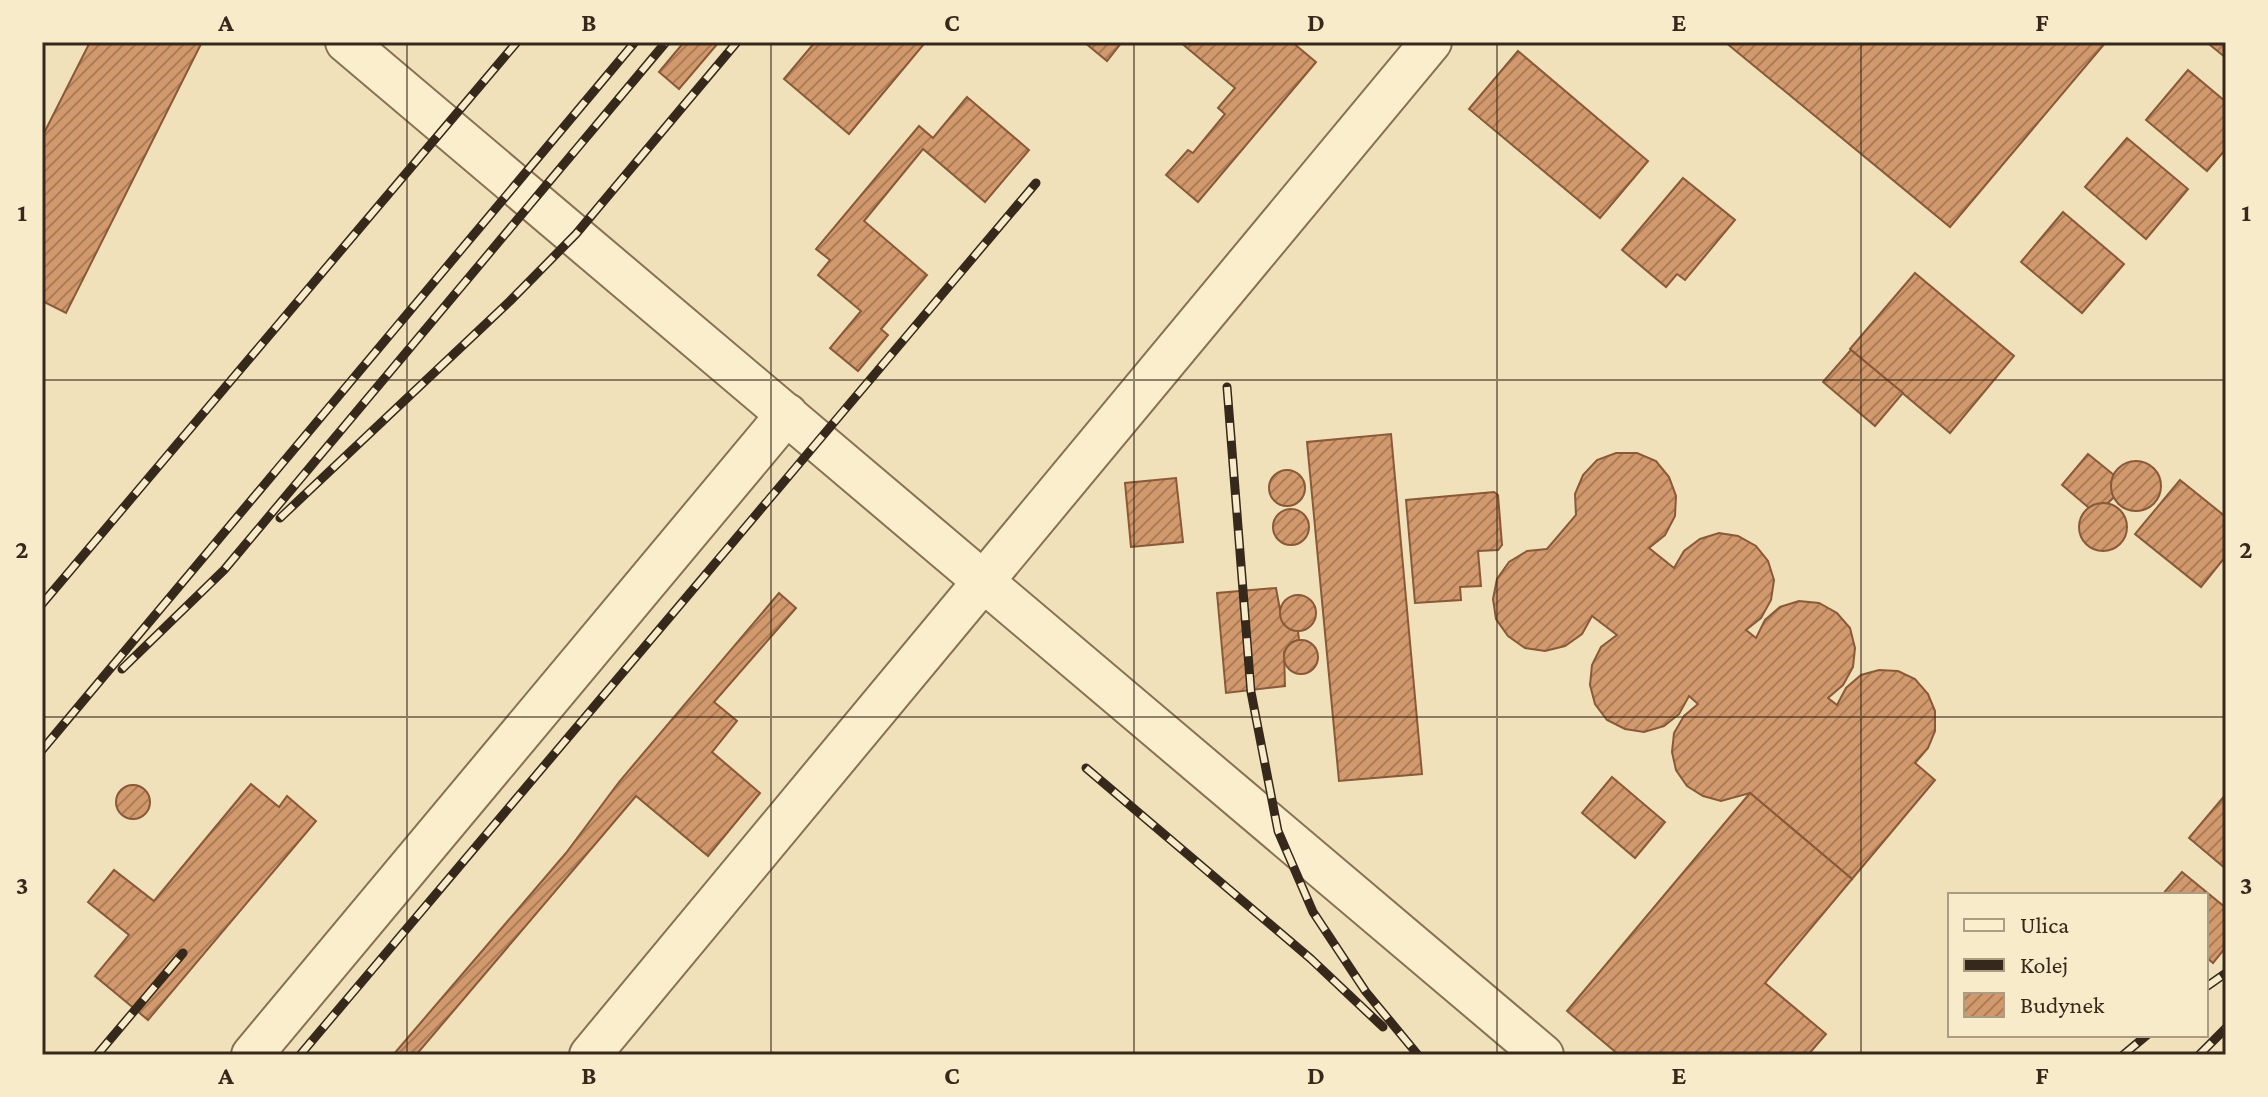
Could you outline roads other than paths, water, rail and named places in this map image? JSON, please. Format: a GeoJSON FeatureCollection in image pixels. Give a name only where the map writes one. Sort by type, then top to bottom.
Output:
{"type":"FeatureCollection","features":[{"type":"Feature","properties":{"kind":"lane"},"geometry":{"type":"LineString","coordinates":[[346,42],[1543,1055]]}},
{"type":"Feature","properties":{"kind":"lane"},"geometry":{"type":"LineString","coordinates":[[590,1055],[1431,42]]}},
{"type":"Feature","properties":{"kind":"lane"},"geometry":{"type":"LineString","coordinates":[[252,1055],[787,414]]}},
{"type":"Feature","properties":{"kind":"railway"},"geometry":{"type":"LineString","coordinates":[[42,604],[517,42]]}},
{"type":"Feature","properties":{"kind":"railway"},"geometry":{"type":"LineString","coordinates":[[42,750],[635,42]]}},
{"type":"Feature","properties":{"kind":"railway"},"geometry":{"type":"LineString","coordinates":[[122,669],[224,570],[666,42]]}},
{"type":"Feature","properties":{"kind":"railway"},"geometry":{"type":"LineString","coordinates":[[280,518],[510,301],[576,234],[737,42]]}},
{"type":"Feature","properties":{"kind":"railway"},"geometry":{"type":"LineString","coordinates":[[300,1055],[1036,183]]}},
{"type":"Feature","properties":{"kind":"railway"},"geometry":{"type":"LineString","coordinates":[[1227,387],[1251,692],[1278,831],[1313,912],[1366,992],[1418,1055]]}},
{"type":"Feature","properties":{"kind":"railway"},"geometry":{"type":"LineString","coordinates":[[1086,768],[1311,959],[1383,1027]]}},
{"type":"Feature","properties":{"kind":"railway"},"geometry":{"type":"LineString","coordinates":[[97,1055],[183,953]]}},
{"type":"Feature","properties":{"kind":"railway"},"geometry":{"type":"LineString","coordinates":[[2208,986],[2226,973]]}},
{"type":"Feature","properties":{"kind":"railway"},"geometry":{"type":"LineString","coordinates":[[2199,1055],[2226,1028]]}},
{"type":"Feature","properties":{"kind":"railway"},"geometry":{"type":"LineString","coordinates":[[2123,1055],[2145,1037]]}}]}
